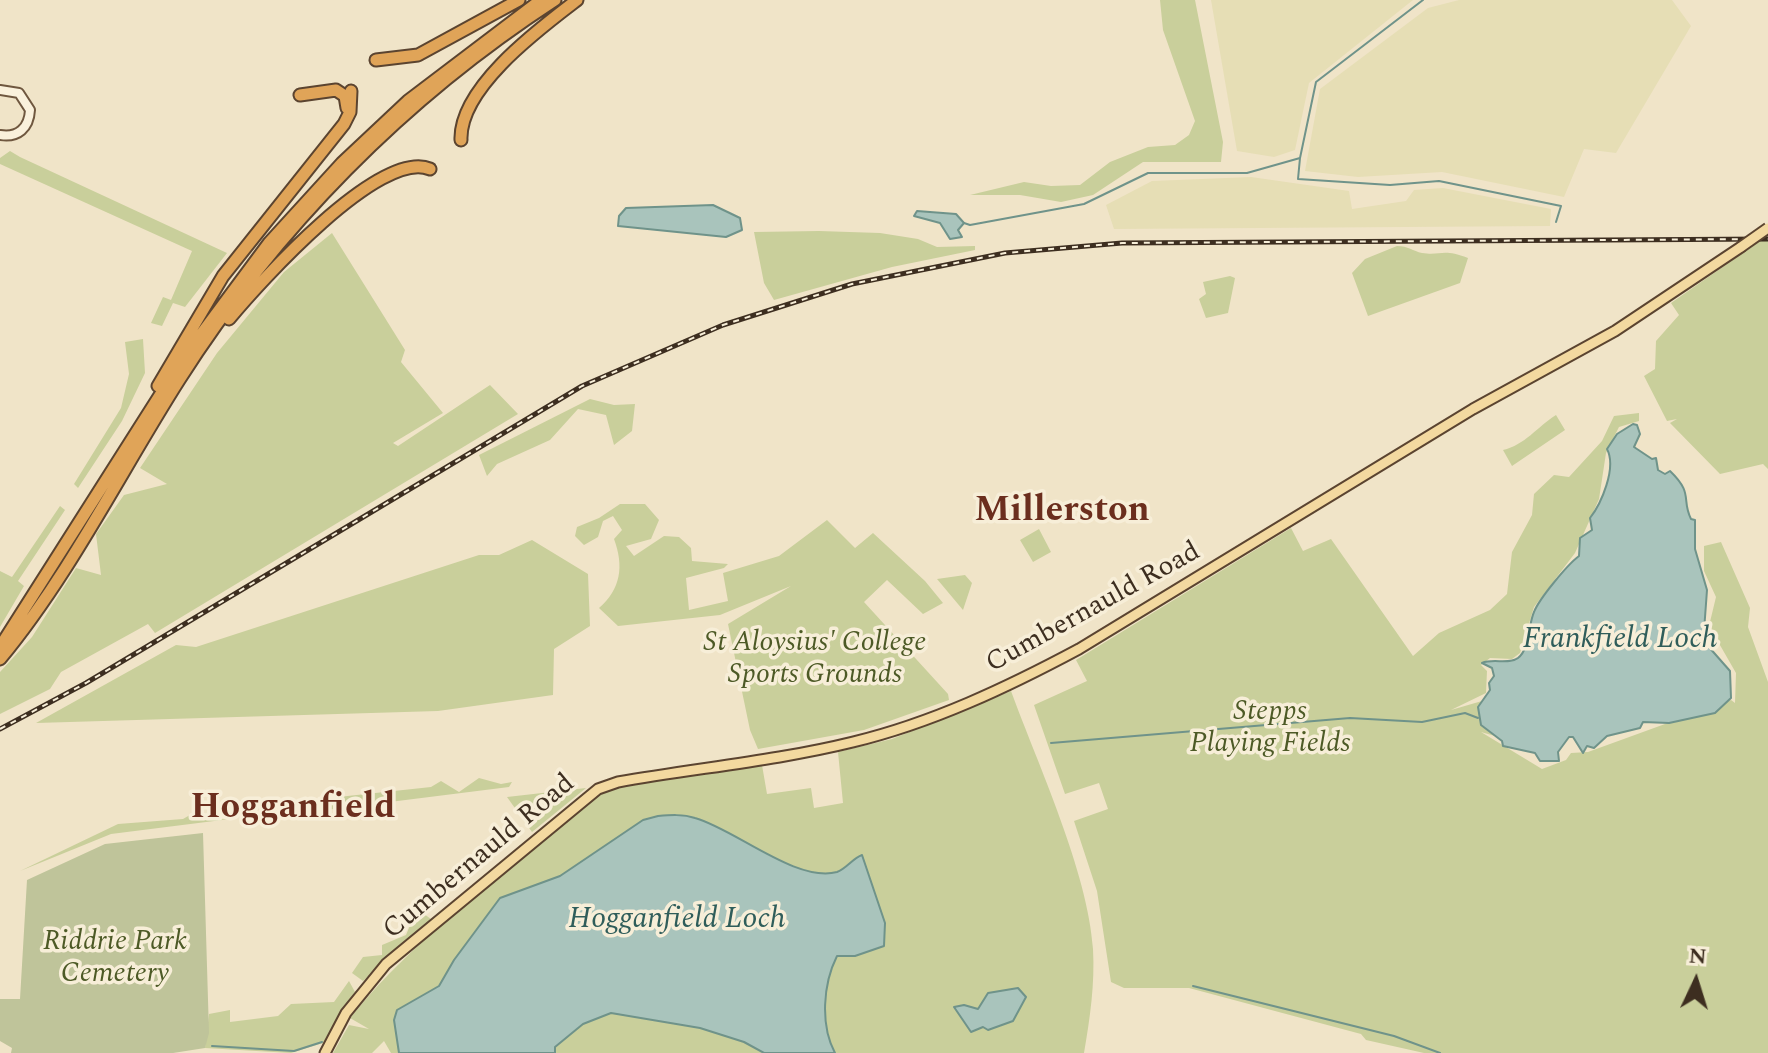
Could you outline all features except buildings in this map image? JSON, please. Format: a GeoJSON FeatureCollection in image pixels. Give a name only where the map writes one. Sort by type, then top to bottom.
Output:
{"type":"FeatureCollection","features":[{"type":"Feature","properties":{"kind":"highway"},"geometry":{"type":"LineString","coordinates":[[376,60],[418,55],[519,0]]}},
{"type":"Feature","properties":{"kind":"highway"},"geometry":{"type":"LineString","coordinates":[[0,647],[185,356],[245,273],[313,194],[411,104],[541,0]]}},
{"type":"Feature","properties":{"kind":"highway"},"geometry":{"type":"LineString","coordinates":[[411,104],[555,0]]}},
{"type":"Feature","properties":{"kind":"highway"},"geometry":{"type":"LineString","coordinates":[[461,140],[467,110],[481,87],[577,0]]}},
{"type":"Feature","properties":{"kind":"highway"},"geometry":{"type":"LineString","coordinates":[[300,95],[338,90],[347,101],[344,124]]}},
{"type":"Feature","properties":{"kind":"highway"},"geometry":{"type":"LineString","coordinates":[[111,474],[178,348],[223,276],[344,124],[350,112],[351,91]]}},
{"type":"Feature","properties":{"kind":"highway"},"geometry":{"type":"LineString","coordinates":[[0,659],[37,609],[193,358],[258,270],[387,126]]}},
{"type":"Feature","properties":{"kind":"highway"},"geometry":{"type":"LineString","coordinates":[[138,447],[226,323],[288,255],[339,210],[385,177],[415,166],[430,169]]}},
{"type":"Feature","properties":{"kind":"main road"},"geometry":{"type":"LineString","coordinates":[[0,83],[4,90],[25,99],[30,110],[27,124],[0,144]]}},
{"type":"Feature","properties":{"kind":"main road"},"geometry":{"type":"LineString","coordinates":[[0,135],[12,136]]}},
{"type":"Feature","properties":{"kind":"main road","name":"Cumbernauld Road"},"geometry":{"type":"LineString","coordinates":[[325,1053],[346,1013],[386,964],[598,789],[625,781],[853,742],[932,717],[1012,683],[1079,649],[1451,422],[1615,331],[1768,228]]}},
{"type":"Feature","properties":{"kind":"shaded area"},"geometry":{"type":"Polygon","coordinates":[[[1211,0],[1413,0],[1309,83],[1295,150],[1274,157],[1237,151],[1211,0]]]}},
{"type":"Feature","properties":{"kind":"shaded area"},"geometry":{"type":"Polygon","coordinates":[[[1459,0],[1672,0],[1691,26],[1616,153],[1584,149],[1564,197],[1442,172],[1358,177],[1305,171],[1320,89],[1428,8],[1459,0]]]}},
{"type":"Feature","properties":{"kind":"shaded area"},"geometry":{"type":"Polygon","coordinates":[[[1251,177],[1349,191],[1352,209],[1406,201],[1414,190],[1443,188],[1551,209],[1550,226],[1114,229],[1106,205],[1152,181],[1251,177]]]}},
{"type":"Feature","properties":{"kind":"green space"},"geometry":{"type":"Polygon","coordinates":[[[1160,0],[1195,0],[1223,142],[1221,162],[1143,162],[1093,195],[1061,202],[1020,195],[970,195],[1024,182],[1051,186],[1080,185],[1110,162],[1148,147],[1175,145],[1189,135],[1195,121],[1163,30],[1160,0]]]}},
{"type":"Feature","properties":{"kind":"green space"},"geometry":{"type":"Polygon","coordinates":[[[10,151],[227,253],[185,307],[173,303],[162,326],[151,323],[163,297],[171,300],[192,251],[0,164],[0,158],[10,151]]]}},
{"type":"Feature","properties":{"kind":"green space"},"geometry":{"type":"Polygon","coordinates":[[[754,232],[880,233],[918,239],[937,247],[975,246],[975,250],[892,267],[774,300],[764,283],[754,232]]]}},
{"type":"Feature","properties":{"kind":"green space"},"geometry":{"type":"Polygon","coordinates":[[[332,233],[405,350],[401,362],[443,413],[393,443],[398,446],[490,385],[518,414],[155,633],[148,624],[61,672],[50,689],[0,714],[0,672],[32,637],[76,568],[101,575],[96,534],[124,495],[167,484],[140,468],[217,353],[284,272],[332,233]]]}},
{"type":"Feature","properties":{"kind":"green space"},"geometry":{"type":"Polygon","coordinates":[[[1760,241],[1768,241],[1768,469],[1763,464],[1720,474],[1670,423],[1677,419],[1667,421],[1644,376],[1655,369],[1656,341],[1679,315],[1671,303],[1760,241]]]}},
{"type":"Feature","properties":{"kind":"green space"},"geometry":{"type":"Polygon","coordinates":[[[1397,246],[1422,253],[1447,253],[1468,258],[1460,283],[1368,316],[1352,273],[1365,259],[1397,246]]]}},
{"type":"Feature","properties":{"kind":"green space"},"geometry":{"type":"Polygon","coordinates":[[[1230,276],[1235,278],[1228,313],[1206,318],[1199,299],[1206,294],[1203,282],[1230,276]]]}},
{"type":"Feature","properties":{"kind":"green space"},"geometry":{"type":"Polygon","coordinates":[[[143,339],[145,373],[122,421],[78,488],[74,484],[121,408],[129,374],[125,342],[143,339]]]}},
{"type":"Feature","properties":{"kind":"green space"},"geometry":{"type":"Polygon","coordinates":[[[590,399],[614,405],[635,404],[632,431],[614,445],[606,415],[578,409],[550,440],[497,464],[487,476],[479,455],[590,399]]]}},
{"type":"Feature","properties":{"kind":"green space","name":"Stepps Playing Fields"},"geometry":{"type":"Polygon","coordinates":[[[1639,413],[1639,421],[1619,427],[1606,453],[1599,499],[1575,553],[1534,607],[1520,653],[1512,659],[1490,658],[1481,665],[1487,671],[1486,693],[1451,710],[1482,701],[1478,707],[1481,725],[1495,736],[1481,732],[1542,769],[1566,760],[1571,753],[1588,752],[1731,700],[1735,703],[1736,673],[1709,626],[1716,597],[1704,571],[1704,546],[1721,542],[1750,608],[1748,627],[1768,682],[1768,1053],[1424,1053],[1366,1040],[1361,1034],[1189,988],[1124,988],[1111,982],[1097,891],[1074,821],[1108,809],[1099,783],[1065,794],[1034,705],[1087,681],[1076,660],[1291,528],[1303,551],[1331,539],[1413,656],[1439,633],[1490,610],[1507,594],[1512,552],[1532,515],[1534,494],[1554,475],[1569,477],[1602,441],[1614,416],[1639,413]]]}},
{"type":"Feature","properties":{"kind":"green space"},"geometry":{"type":"Polygon","coordinates":[[[1556,415],[1565,430],[1512,466],[1503,450],[1524,440],[1556,415]]]}},
{"type":"Feature","properties":{"kind":"green space","name":"St Aloysius' College Sports Grounds"},"geometry":{"type":"Polygon","coordinates":[[[620,504],[645,504],[659,520],[651,539],[626,546],[634,556],[664,536],[679,537],[691,548],[692,561],[728,564],[724,568],[686,578],[689,610],[728,601],[723,573],[779,556],[827,520],[855,548],[873,533],[925,581],[943,603],[923,614],[887,580],[864,602],[948,694],[949,700],[864,730],[758,749],[750,730],[728,624],[791,586],[720,615],[618,626],[599,608],[616,585],[619,558],[614,539],[622,530],[613,516],[603,521],[598,537],[584,545],[575,536],[577,527],[599,518],[620,504]]]}},
{"type":"Feature","properties":{"kind":"green space"},"geometry":{"type":"Polygon","coordinates":[[[60,506],[65,510],[18,581],[24,586],[0,627],[0,571],[12,577],[60,506]]]}},
{"type":"Feature","properties":{"kind":"green space"},"geometry":{"type":"Polygon","coordinates":[[[1039,529],[1051,552],[1033,562],[1020,540],[1039,529]]]}},
{"type":"Feature","properties":{"kind":"green space"},"geometry":{"type":"Polygon","coordinates":[[[532,540],[588,574],[590,626],[554,649],[553,695],[438,711],[36,723],[176,645],[196,647],[479,555],[499,555],[532,540]]]}},
{"type":"Feature","properties":{"kind":"green space"},"geometry":{"type":"Polygon","coordinates":[[[965,575],[972,583],[963,610],[937,579],[965,575]]]}},
{"type":"Feature","properties":{"kind":"green space"},"geometry":{"type":"Polygon","coordinates":[[[1011,691],[1072,853],[1089,919],[1093,975],[1084,1053],[391,1053],[384,1041],[372,1053],[333,1053],[349,1025],[369,1029],[350,1018],[410,954],[564,820],[612,786],[762,765],[767,794],[811,788],[814,808],[843,803],[838,752],[892,739],[1011,691]]]}},
{"type":"Feature","properties":{"kind":"green space"},"geometry":{"type":"Polygon","coordinates":[[[479,778],[501,784],[512,782],[509,787],[326,810],[329,798],[431,787],[441,781],[459,792],[479,778]]]}},
{"type":"Feature","properties":{"kind":"green space"},"geometry":{"type":"Polygon","coordinates":[[[586,788],[532,832],[507,797],[586,788]]]}},
{"type":"Feature","properties":{"kind":"green space"},"geometry":{"type":"Polygon","coordinates":[[[190,815],[200,820],[230,819],[111,834],[20,871],[118,824],[183,819],[190,815]]]}},
{"type":"Feature","properties":{"kind":"green space","name":"Riddrie Park Cemetery"},"geometry":{"type":"Polygon","coordinates":[[[203,833],[209,1033],[205,1048],[173,1053],[11,1053],[12,1048],[0,1041],[0,999],[20,999],[27,880],[105,844],[203,833]]]}},
{"type":"Feature","properties":{"kind":"green space"},"geometry":{"type":"Polygon","coordinates":[[[424,914],[431,919],[363,981],[352,973],[363,957],[382,955],[382,945],[406,935],[411,923],[424,914]]]}},
{"type":"Feature","properties":{"kind":"green space"},"geometry":{"type":"Polygon","coordinates":[[[349,981],[355,992],[323,1043],[291,1053],[205,1048],[209,1014],[230,1010],[230,1022],[278,1016],[291,1004],[334,1002],[349,981]]]}},
{"type":"Feature","properties":{"kind":"water"},"geometry":{"type":"Polygon","coordinates":[[[713,205],[740,218],[742,230],[726,237],[618,226],[619,216],[626,208],[713,205]]]}},
{"type":"Feature","properties":{"kind":"water"},"geometry":{"type":"Polygon","coordinates":[[[917,211],[956,214],[964,223],[958,230],[962,237],[950,239],[940,223],[914,216],[917,211]]]}},
{"type":"Feature","properties":{"kind":"water","name":"Frankfield Loch"},"geometry":{"type":"Polygon","coordinates":[[[1633,424],[1637,425],[1640,434],[1634,447],[1652,459],[1656,458],[1658,470],[1665,474],[1670,471],[1685,491],[1688,512],[1695,520],[1695,549],[1707,590],[1704,631],[1708,646],[1730,671],[1731,698],[1715,713],[1669,723],[1643,722],[1640,728],[1607,736],[1594,748],[1587,746],[1583,753],[1573,737],[1569,737],[1558,752],[1559,761],[1540,761],[1535,753],[1503,746],[1502,741],[1481,725],[1478,707],[1490,690],[1489,683],[1494,676],[1492,668],[1482,663],[1510,661],[1522,654],[1537,606],[1554,582],[1579,556],[1580,538],[1592,530],[1590,518],[1603,495],[1609,475],[1607,449],[1617,434],[1633,424]]]}},
{"type":"Feature","properties":{"kind":"water","name":"Hogganfield Loch"},"geometry":{"type":"Polygon","coordinates":[[[658,816],[695,818],[803,870],[837,872],[862,855],[885,923],[884,946],[855,956],[837,956],[825,1004],[827,1030],[835,1053],[764,1053],[744,1042],[700,1028],[611,1013],[583,1024],[555,1047],[555,1053],[399,1053],[394,1020],[397,1010],[439,986],[454,960],[500,898],[560,876],[643,820],[658,816]]]}},
{"type":"Feature","properties":{"kind":"water"},"geometry":{"type":"Polygon","coordinates":[[[1018,988],[1026,997],[1013,1021],[988,1030],[983,1027],[971,1032],[954,1007],[964,1005],[978,1009],[988,993],[1018,988]]]}},
{"type":"Feature","properties":{"kind":"waterway"},"geometry":{"type":"LineString","coordinates":[[964,223],[970,225],[1084,204],[1148,173],[1247,173],[1300,158],[1316,82],[1423,0]]}},
{"type":"Feature","properties":{"kind":"waterway"},"geometry":{"type":"LineString","coordinates":[[1300,158],[1298,179],[1390,185],[1439,181],[1561,206],[1556,222]]}},
{"type":"Feature","properties":{"kind":"waterway"},"geometry":{"type":"LineString","coordinates":[[1051,743],[1350,718],[1422,722],[1465,713],[1478,718]]}},
{"type":"Feature","properties":{"kind":"waterway"},"geometry":{"type":"LineString","coordinates":[[1193,986],[1394,1036],[1440,1053]]}},
{"type":"Feature","properties":{"kind":"waterway"},"geometry":{"type":"LineString","coordinates":[[212,1046],[294,1051],[322,1042]]}},
{"type":"Feature","properties":{"kind":"railway"},"geometry":{"type":"LineString","coordinates":[[0,729],[86,683],[582,386],[723,325],[852,284],[1005,253],[1122,243],[1768,239]]}},
{"type":"Feature","properties":{"kind":"district","name":"Millerston"},"geometry":{"type":"Point","coordinates":[1062,513]}},
{"type":"Feature","properties":{"kind":"district","name":"Hogganfield"},"geometry":{"type":"Point","coordinates":[293,810]}}]}
